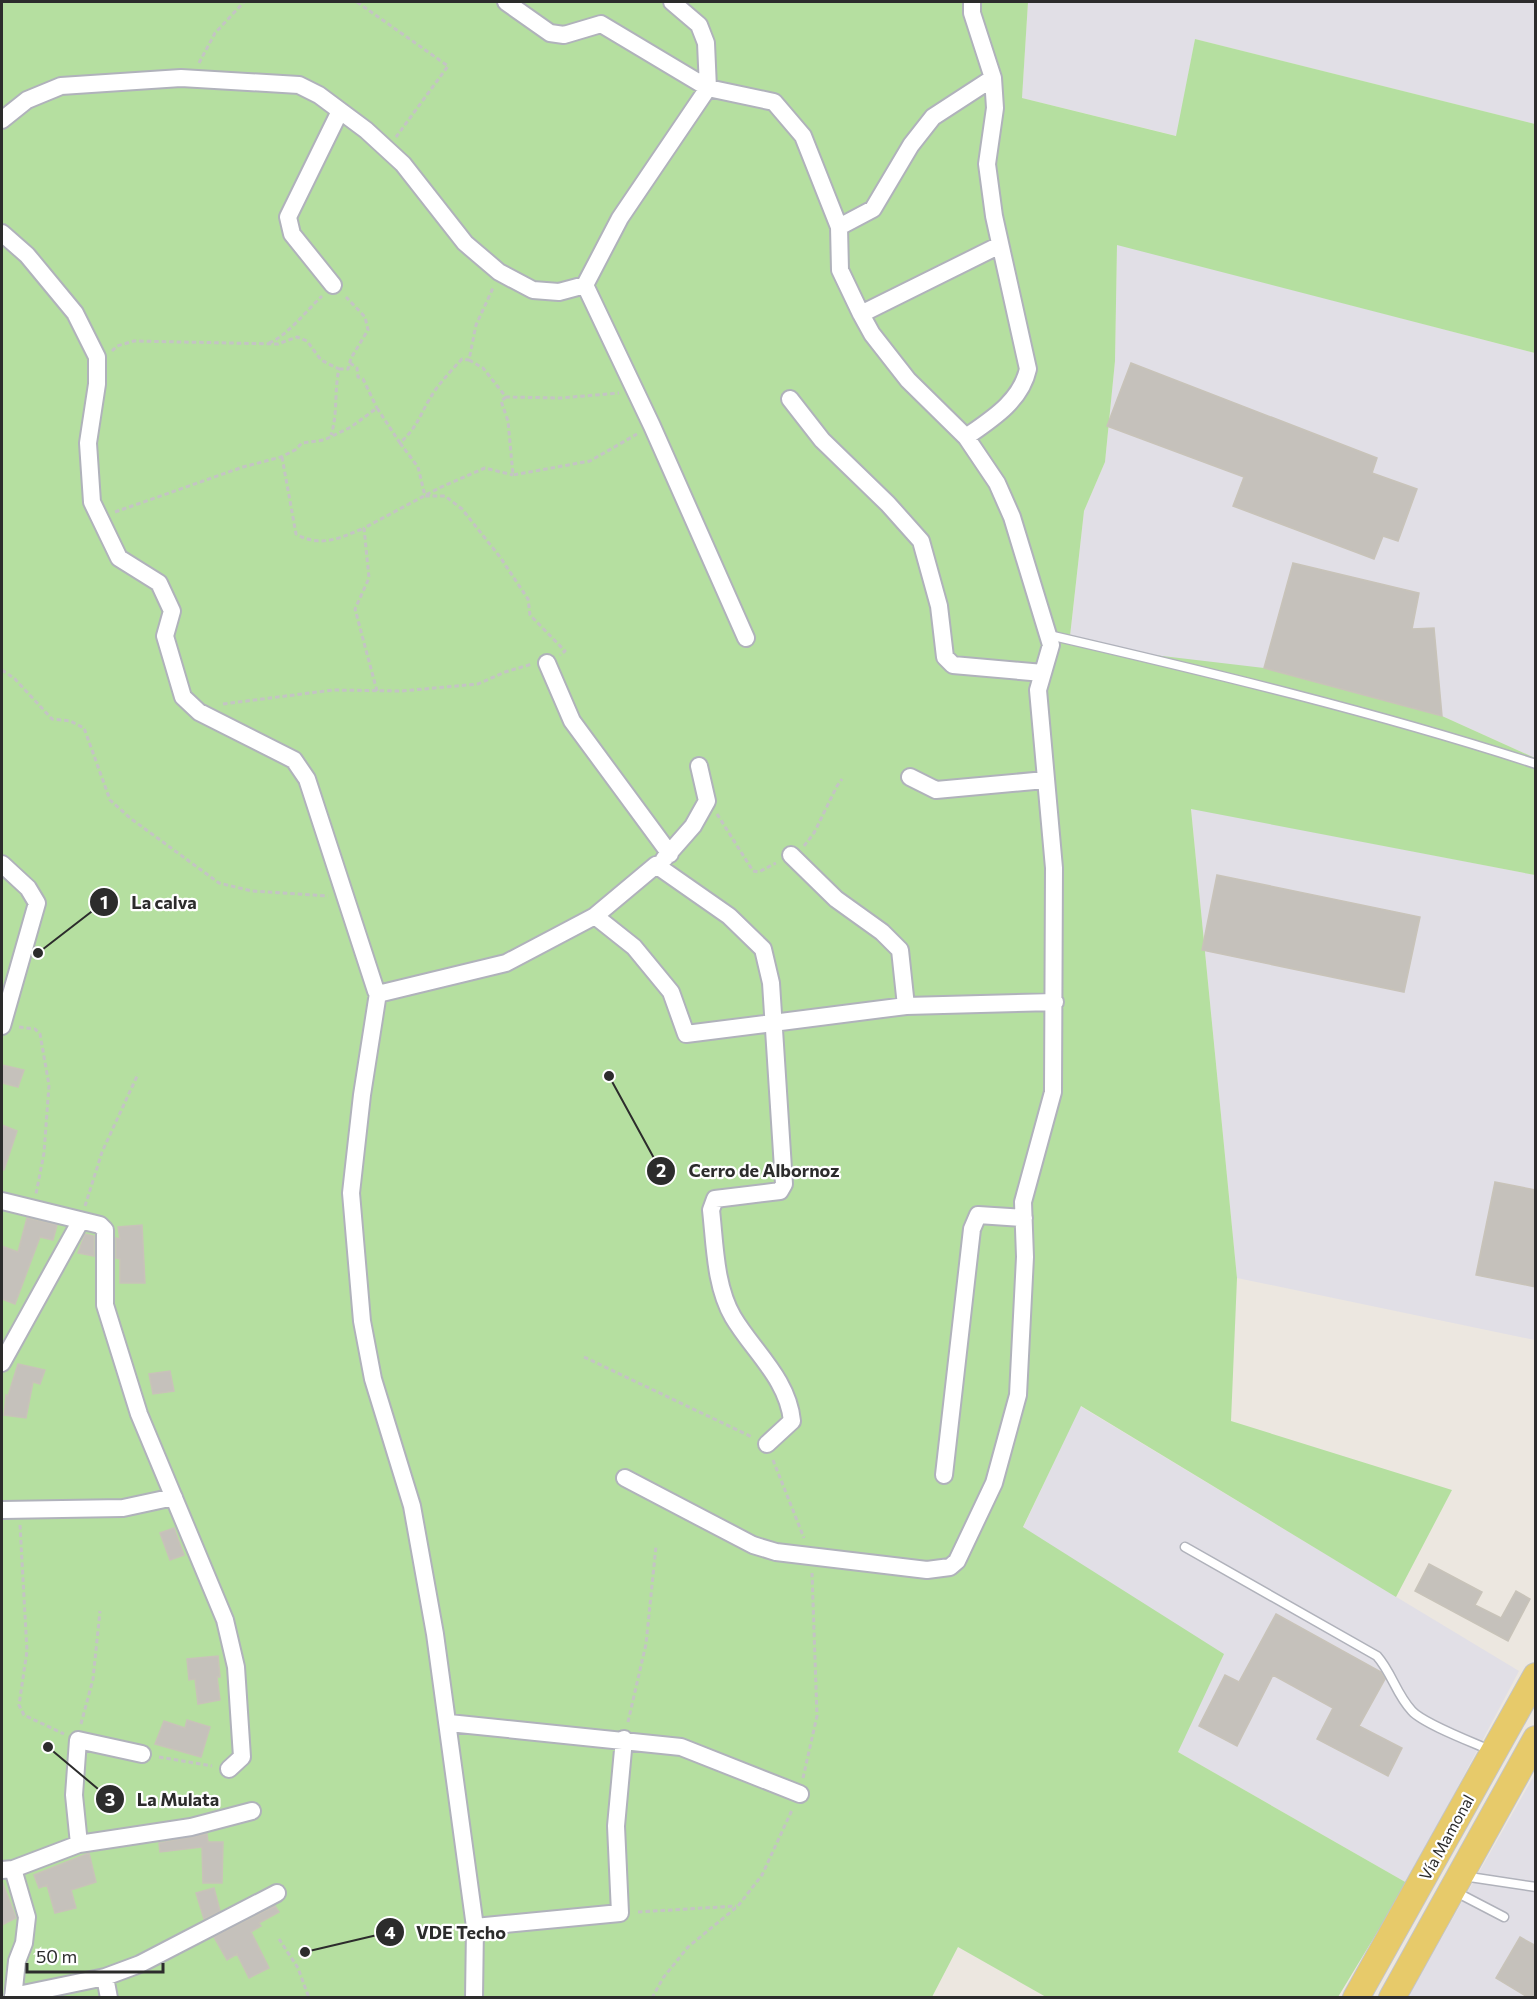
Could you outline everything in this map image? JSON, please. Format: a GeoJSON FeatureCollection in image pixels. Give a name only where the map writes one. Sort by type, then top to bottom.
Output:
{"type":"FeatureCollection","features":[{"type":"Feature","properties":{"kind":"main road","name":"Vía Mamonal"},"geometry":{"type":"LineString","coordinates":[[1356,1998],[1536,1676]]}},
{"type":"Feature","properties":{"kind":"main road","name":"Vía Mamonal"},"geometry":{"type":"LineString","coordinates":[[1392,1998],[1536,1739]]}},
{"type":"Feature","properties":{"kind":"street"},"geometry":{"type":"LineString","coordinates":[[506,2],[550,33],[564,35],[601,24],[708,88],[774,102],[788,115],[803,136],[839,227],[840,270],[872,334],[908,380],[966,437],[997,483],[1012,517],[1051,645],[1038,690],[1054,868],[1053,1092],[1023,1202],[1025,1257],[1018,1395],[994,1483],[957,1561],[950,1567],[927,1570],[776,1552],[753,1545],[625,1478]]}},
{"type":"Feature","properties":{"kind":"street"},"geometry":{"type":"LineString","coordinates":[[2,120],[27,100],[61,86],[188,79],[299,85],[340,111],[403,164],[465,243],[499,273],[533,290],[560,292],[585,285],[620,218],[708,88],[706,43],[699,25],[672,2]]}},
{"type":"Feature","properties":{"kind":"street"},"geometry":{"type":"LineString","coordinates":[[966,437],[997,415],[1024,386],[1028,369],[1000,245],[987,164],[995,108],[993,78],[972,13],[972,2]]}},
{"type":"Feature","properties":{"kind":"street"},"geometry":{"type":"LineString","coordinates":[[839,227],[873,209],[911,145],[933,117],[993,78]]}},
{"type":"Feature","properties":{"kind":"street"},"geometry":{"type":"LineString","coordinates":[[333,285],[292,234],[288,217],[340,111]]}},
{"type":"Feature","properties":{"kind":"street"},"geometry":{"type":"LineString","coordinates":[[2,233],[27,255],[75,313],[97,357],[88,443],[92,502],[119,558],[159,583],[172,611],[165,636],[183,697],[199,712],[294,760],[307,778],[378,993],[362,1095],[351,1193],[362,1321],[373,1379],[412,1506],[449,1724],[475,1927],[474,1998]]}},
{"type":"Feature","properties":{"kind":"street"},"geometry":{"type":"LineString","coordinates":[[861,314],[1000,245]]}},
{"type":"Feature","properties":{"kind":"street"},"geometry":{"type":"LineString","coordinates":[[585,285],[636,390],[746,638]]}},
{"type":"Feature","properties":{"kind":"street"},"geometry":{"type":"LineString","coordinates":[[790,399],[822,440],[888,504],[921,541],[939,606],[945,657],[953,665],[1043,673]]}},
{"type":"Feature","properties":{"kind":"street"},"geometry":{"type":"LineString","coordinates":[[547,663],[572,721],[670,854]]}},
{"type":"Feature","properties":{"kind":"street"},"geometry":{"type":"LineString","coordinates":[[378,993],[506,963],[595,916],[670,854],[693,826],[707,801],[699,766]]}},
{"type":"Feature","properties":{"kind":"street"},"geometry":{"type":"LineString","coordinates":[[910,777],[936,790],[1045,780]]}},
{"type":"Feature","properties":{"kind":"street"},"geometry":{"type":"LineString","coordinates":[[791,855],[836,899],[882,932],[900,950],[906,1006]]}},
{"type":"Feature","properties":{"kind":"street"},"geometry":{"type":"LineString","coordinates":[[2,864],[28,888],[37,903],[5,1004],[2,1025]]}},
{"type":"Feature","properties":{"kind":"street"},"geometry":{"type":"LineString","coordinates":[[656,865],[729,916],[763,949],[771,983],[784,1184],[780,1191],[715,1199],[711,1210],[720,1280],[733,1317],[778,1381],[791,1409],[792,1421],[767,1444]]}},
{"type":"Feature","properties":{"kind":"street"},"geometry":{"type":"LineString","coordinates":[[595,916],[634,947],[671,992],[686,1034],[906,1006],[1055,1002]]}},
{"type":"Feature","properties":{"kind":"street"},"geometry":{"type":"LineString","coordinates":[[2,1200],[80,1222],[100,1225],[105,1230],[105,1305],[129,1385],[225,1620],[236,1667],[242,1758],[229,1768]]}},
{"type":"Feature","properties":{"kind":"street"},"geometry":{"type":"LineString","coordinates":[[944,1475],[972,1229],[978,1215],[1024,1218]]}},
{"type":"Feature","properties":{"kind":"street"},"geometry":{"type":"LineString","coordinates":[[2,1363],[80,1222]]}},
{"type":"Feature","properties":{"kind":"street"},"geometry":{"type":"LineString","coordinates":[[10,1511],[123,1508],[174,1497]]}},
{"type":"Feature","properties":{"kind":"street"},"geometry":{"type":"LineString","coordinates":[[449,1724],[624,1739],[681,1747],[800,1794]]}},
{"type":"Feature","properties":{"kind":"street"},"geometry":{"type":"LineString","coordinates":[[475,1927],[620,1913],[616,1826],[624,1739]]}},
{"type":"Feature","properties":{"kind":"street"},"geometry":{"type":"LineString","coordinates":[[79,1844],[74,1795],[78,1740],[142,1754]]}},
{"type":"Feature","properties":{"kind":"street"},"geometry":{"type":"LineString","coordinates":[[252,1811],[191,1827],[79,1844],[7,1870],[27,1917],[24,1943],[9,1959],[13,1997],[105,1977],[140,1964],[277,1893]]}},
{"type":"Feature","properties":{"kind":"street"},"geometry":{"type":"LineString","coordinates":[[105,1977],[109,1998]]}},
{"type":"Feature","properties":{"kind":"lane"},"geometry":{"type":"LineString","coordinates":[[1049,635],[1230,676],[1460,740],[1536,764]]}},
{"type":"Feature","properties":{"kind":"lane"},"geometry":{"type":"LineString","coordinates":[[1185,1547],[1377,1656],[1389,1669],[1401,1697],[1413,1713],[1493,1752]]}},
{"type":"Feature","properties":{"kind":"lane"},"geometry":{"type":"LineString","coordinates":[[1456,1882],[1536,1887]]}},
{"type":"Feature","properties":{"kind":"lane"},"geometry":{"type":"LineString","coordinates":[[1456,1882],[1504,1917]]}},
{"type":"Feature","properties":{"kind":"path"},"geometry":{"type":"LineString","coordinates":[[188,79],[215,33],[244,2]]}},
{"type":"Feature","properties":{"kind":"path"},"geometry":{"type":"LineString","coordinates":[[357,2],[448,66],[387,150]]}},
{"type":"Feature","properties":{"kind":"path"},"geometry":{"type":"LineString","coordinates":[[469,360],[476,325],[499,273]]}},
{"type":"Feature","properties":{"kind":"path"},"geometry":{"type":"LineString","coordinates":[[97,368],[117,346],[134,341],[267,343],[287,342],[297,338],[307,341],[321,360],[339,369],[348,369],[368,330],[365,317],[333,285],[285,330],[281,338],[267,343]]}},
{"type":"Feature","properties":{"kind":"path"},"geometry":{"type":"LineString","coordinates":[[400,443],[417,427],[429,400],[444,378],[462,359],[469,360],[483,368],[506,397]]}},
{"type":"Feature","properties":{"kind":"path"},"geometry":{"type":"LineString","coordinates":[[350,363],[357,368],[358,376],[363,379],[377,408],[418,467],[425,496]]}},
{"type":"Feature","properties":{"kind":"path"},"geometry":{"type":"LineString","coordinates":[[330,436],[334,424],[334,390],[339,369]]}},
{"type":"Feature","properties":{"kind":"path"},"geometry":{"type":"LineString","coordinates":[[513,476],[508,422],[501,402],[506,397],[561,398],[636,390]]}},
{"type":"Feature","properties":{"kind":"path"},"geometry":{"type":"LineString","coordinates":[[99,517],[281,456],[295,450],[303,443],[330,436],[377,408]]}},
{"type":"Feature","properties":{"kind":"path"},"geometry":{"type":"LineString","coordinates":[[281,456],[296,534],[306,540],[327,543],[364,528],[485,468],[513,476],[590,461],[652,426]]}},
{"type":"Feature","properties":{"kind":"path"},"geometry":{"type":"LineString","coordinates":[[199,712],[226,703],[333,690],[402,691],[478,684],[530,664],[547,663],[565,651],[530,615],[528,599],[500,557],[462,509],[445,496],[425,496]]}},
{"type":"Feature","properties":{"kind":"path"},"geometry":{"type":"LineString","coordinates":[[364,528],[369,578],[355,609],[377,691]]}},
{"type":"Feature","properties":{"kind":"path"},"geometry":{"type":"LineString","coordinates":[[2,670],[15,679],[52,719],[70,721],[84,728],[110,800],[130,818],[219,883],[252,891],[345,897]]}},
{"type":"Feature","properties":{"kind":"path"},"geometry":{"type":"LineString","coordinates":[[707,801],[753,871],[759,872],[802,848],[814,833],[842,779]]}},
{"type":"Feature","properties":{"kind":"path"},"geometry":{"type":"LineString","coordinates":[[2,1025],[35,1029],[40,1034],[49,1086],[44,1154],[33,1210]]}},
{"type":"Feature","properties":{"kind":"path"},"geometry":{"type":"LineString","coordinates":[[80,1222],[102,1152],[138,1074]]}},
{"type":"Feature","properties":{"kind":"path"},"geometry":{"type":"LineString","coordinates":[[584,1357],[767,1444],[811,1557],[817,1716],[800,1794],[762,1875],[738,1906],[688,1947],[663,1978],[652,1998]]}},
{"type":"Feature","properties":{"kind":"path"},"geometry":{"type":"LineString","coordinates":[[10,1511],[23,1546],[27,1651],[19,1705],[24,1715],[78,1740],[93,1678],[100,1611]]}},
{"type":"Feature","properties":{"kind":"path"},"geometry":{"type":"LineString","coordinates":[[624,1739],[646,1644],[656,1546]]}},
{"type":"Feature","properties":{"kind":"path"},"geometry":{"type":"LineString","coordinates":[[142,1754],[229,1768]]}},
{"type":"Feature","properties":{"kind":"path"},"geometry":{"type":"LineString","coordinates":[[620,1913],[738,1906]]}},
{"type":"Feature","properties":{"kind":"path"},"geometry":{"type":"LineString","coordinates":[[279,1939],[298,1968],[309,1998]]}},
{"type":"Feature","properties":{"kind":"shaded area"},"geometry":{"type":"Polygon","coordinates":[[[1028,2],[1535,2],[1535,124],[1195,39],[1177,136],[1022,98],[1028,2]]]}},
{"type":"Feature","properties":{"kind":"shaded area"},"geometry":{"type":"Polygon","coordinates":[[[1117,244],[1535,353],[1535,758],[1442,716],[1069,646],[1084,511],[1105,462],[1115,361],[1117,244]]]}},
{"type":"Feature","properties":{"kind":"shaded area"},"geometry":{"type":"Polygon","coordinates":[[[1191,808],[1535,875],[1535,1340],[1237,1278],[1191,808]]]}},
{"type":"Feature","properties":{"kind":"shaded area"},"geometry":{"type":"Polygon","coordinates":[[[1080,1406],[1519,1671],[1407,1883],[1178,1752],[1023,1528],[1080,1406]]]}},
{"type":"Feature","properties":{"kind":"shaded area"},"geometry":{"type":"Polygon","coordinates":[[[1535,1774],[1535,1997],[1408,1997],[1535,1774]]]}},
{"type":"Feature","properties":{"kind":"green space"},"geometry":{"type":"Polygon","coordinates":[[[2,2],[1028,2],[1022,98],[1176,136],[1195,39],[1535,124],[1535,353],[1117,245],[1115,361],[1105,462],[1084,511],[1069,645],[1264,668],[1442,716],[1535,758],[1535,875],[1191,809],[1237,1278],[1231,1421],[1452,1490],[1396,1597],[1081,1406],[1023,1527],[1224,1654],[1178,1752],[1407,1883],[1338,1997],[1046,1997],[958,1947],[932,1997],[2,1998],[2,2]]]}},
{"type":"Feature","properties":{"kind":"building"},"geometry":{"type":"Polygon","coordinates":[[[1131,363],[1377,458],[1372,473],[1417,489],[1398,541],[1383,536],[1374,559],[1233,506],[1244,477],[1107,426],[1131,363]]]}},
{"type":"Feature","properties":{"kind":"building"},"geometry":{"type":"Polygon","coordinates":[[[1293,563],[1419,593],[1412,629],[1434,628],[1442,716],[1264,668],[1293,563]]]}},
{"type":"Feature","properties":{"kind":"building"},"geometry":{"type":"Polygon","coordinates":[[[1217,875],[1420,917],[1404,992],[1202,950],[1217,875]]]}},
{"type":"Feature","properties":{"kind":"building"},"geometry":{"type":"Polygon","coordinates":[[[2,1065],[24,1070],[18,1087],[2,1083],[2,1065]]]}},
{"type":"Feature","properties":{"kind":"building"},"geometry":{"type":"Polygon","coordinates":[[[2,1125],[17,1131],[4,1170],[2,1170],[2,1125]]]}},
{"type":"Feature","properties":{"kind":"building"},"geometry":{"type":"Polygon","coordinates":[[[1495,1182],[1536,1190],[1536,1287],[1476,1275],[1495,1182]]]}},
{"type":"Feature","properties":{"kind":"building"},"geometry":{"type":"Polygon","coordinates":[[[27,1218],[57,1225],[53,1240],[40,1237],[15,1304],[2,1299],[2,1246],[18,1252],[27,1218]]]}},
{"type":"Feature","properties":{"kind":"building"},"geometry":{"type":"Polygon","coordinates":[[[142,1225],[145,1283],[120,1283],[120,1259],[116,1258],[116,1238],[120,1239],[118,1227],[142,1225]]]}},
{"type":"Feature","properties":{"kind":"building"},"geometry":{"type":"Polygon","coordinates":[[[85,1234],[94,1236],[94,1256],[78,1253],[85,1234]]]}},
{"type":"Feature","properties":{"kind":"building"},"geometry":{"type":"Polygon","coordinates":[[[18,1364],[45,1370],[40,1384],[33,1382],[26,1418],[4,1415],[6,1395],[8,1396],[18,1364]]]}},
{"type":"Feature","properties":{"kind":"building"},"geometry":{"type":"Polygon","coordinates":[[[170,1371],[174,1391],[153,1394],[149,1374],[170,1371]]]}},
{"type":"Feature","properties":{"kind":"building"},"geometry":{"type":"Polygon","coordinates":[[[174,1528],[184,1555],[170,1560],[160,1533],[174,1528]]]}},
{"type":"Feature","properties":{"kind":"building"},"geometry":{"type":"Polygon","coordinates":[[[1429,1564],[1482,1592],[1475,1605],[1501,1618],[1516,1591],[1530,1599],[1508,1641],[1415,1591],[1429,1564]]]}},
{"type":"Feature","properties":{"kind":"building"},"geometry":{"type":"Polygon","coordinates":[[[1276,1614],[1381,1672],[1385,1679],[1359,1726],[1402,1748],[1388,1776],[1317,1739],[1333,1708],[1273,1675],[1237,1746],[1199,1726],[1225,1675],[1239,1682],[1276,1614]]]}},
{"type":"Feature","properties":{"kind":"building"},"geometry":{"type":"Polygon","coordinates":[[[218,1656],[220,1677],[217,1677],[220,1700],[198,1704],[195,1679],[189,1680],[187,1659],[218,1656]]]}},
{"type":"Feature","properties":{"kind":"building"},"geometry":{"type":"Polygon","coordinates":[[[187,1720],[210,1727],[201,1757],[155,1744],[164,1721],[185,1728],[187,1720]]]}},
{"type":"Feature","properties":{"kind":"building"},"geometry":{"type":"Polygon","coordinates":[[[207,1834],[208,1842],[223,1842],[222,1883],[203,1883],[202,1847],[160,1852],[159,1843],[207,1834]]]}},
{"type":"Feature","properties":{"kind":"building"},"geometry":{"type":"Polygon","coordinates":[[[89,1853],[96,1882],[71,1890],[76,1908],[55,1913],[47,1885],[39,1888],[34,1875],[89,1853]]]}},
{"type":"Feature","properties":{"kind":"building"},"geometry":{"type":"Polygon","coordinates":[[[2,1881],[16,1918],[2,1925],[2,1881]]]}},
{"type":"Feature","properties":{"kind":"building"},"geometry":{"type":"Polygon","coordinates":[[[214,1888],[220,1911],[204,1919],[196,1893],[214,1888]]]}},
{"type":"Feature","properties":{"kind":"building"},"geometry":{"type":"Polygon","coordinates":[[[275,1906],[279,1912],[259,1923],[261,1926],[251,1932],[269,1968],[249,1978],[237,1954],[227,1960],[214,1937],[275,1906]]]}},
{"type":"Feature","properties":{"kind":"building"},"geometry":{"type":"Polygon","coordinates":[[[1520,1937],[1536,1946],[1536,1998],[1529,1998],[1496,1978],[1520,1937]]]}},
{"type":"Feature","properties":{"kind":"place","name":"La calva"},"geometry":{"type":"Point","coordinates":[38,953]}},
{"type":"Feature","properties":{"kind":"place","name":"Cerro de Albornoz"},"geometry":{"type":"Point","coordinates":[609,1076]}},
{"type":"Feature","properties":{"kind":"place","name":"La Mulata"},"geometry":{"type":"Point","coordinates":[48,1747]}},
{"type":"Feature","properties":{"kind":"place","name":"VDE Techo"},"geometry":{"type":"Point","coordinates":[305,1952]}}]}
